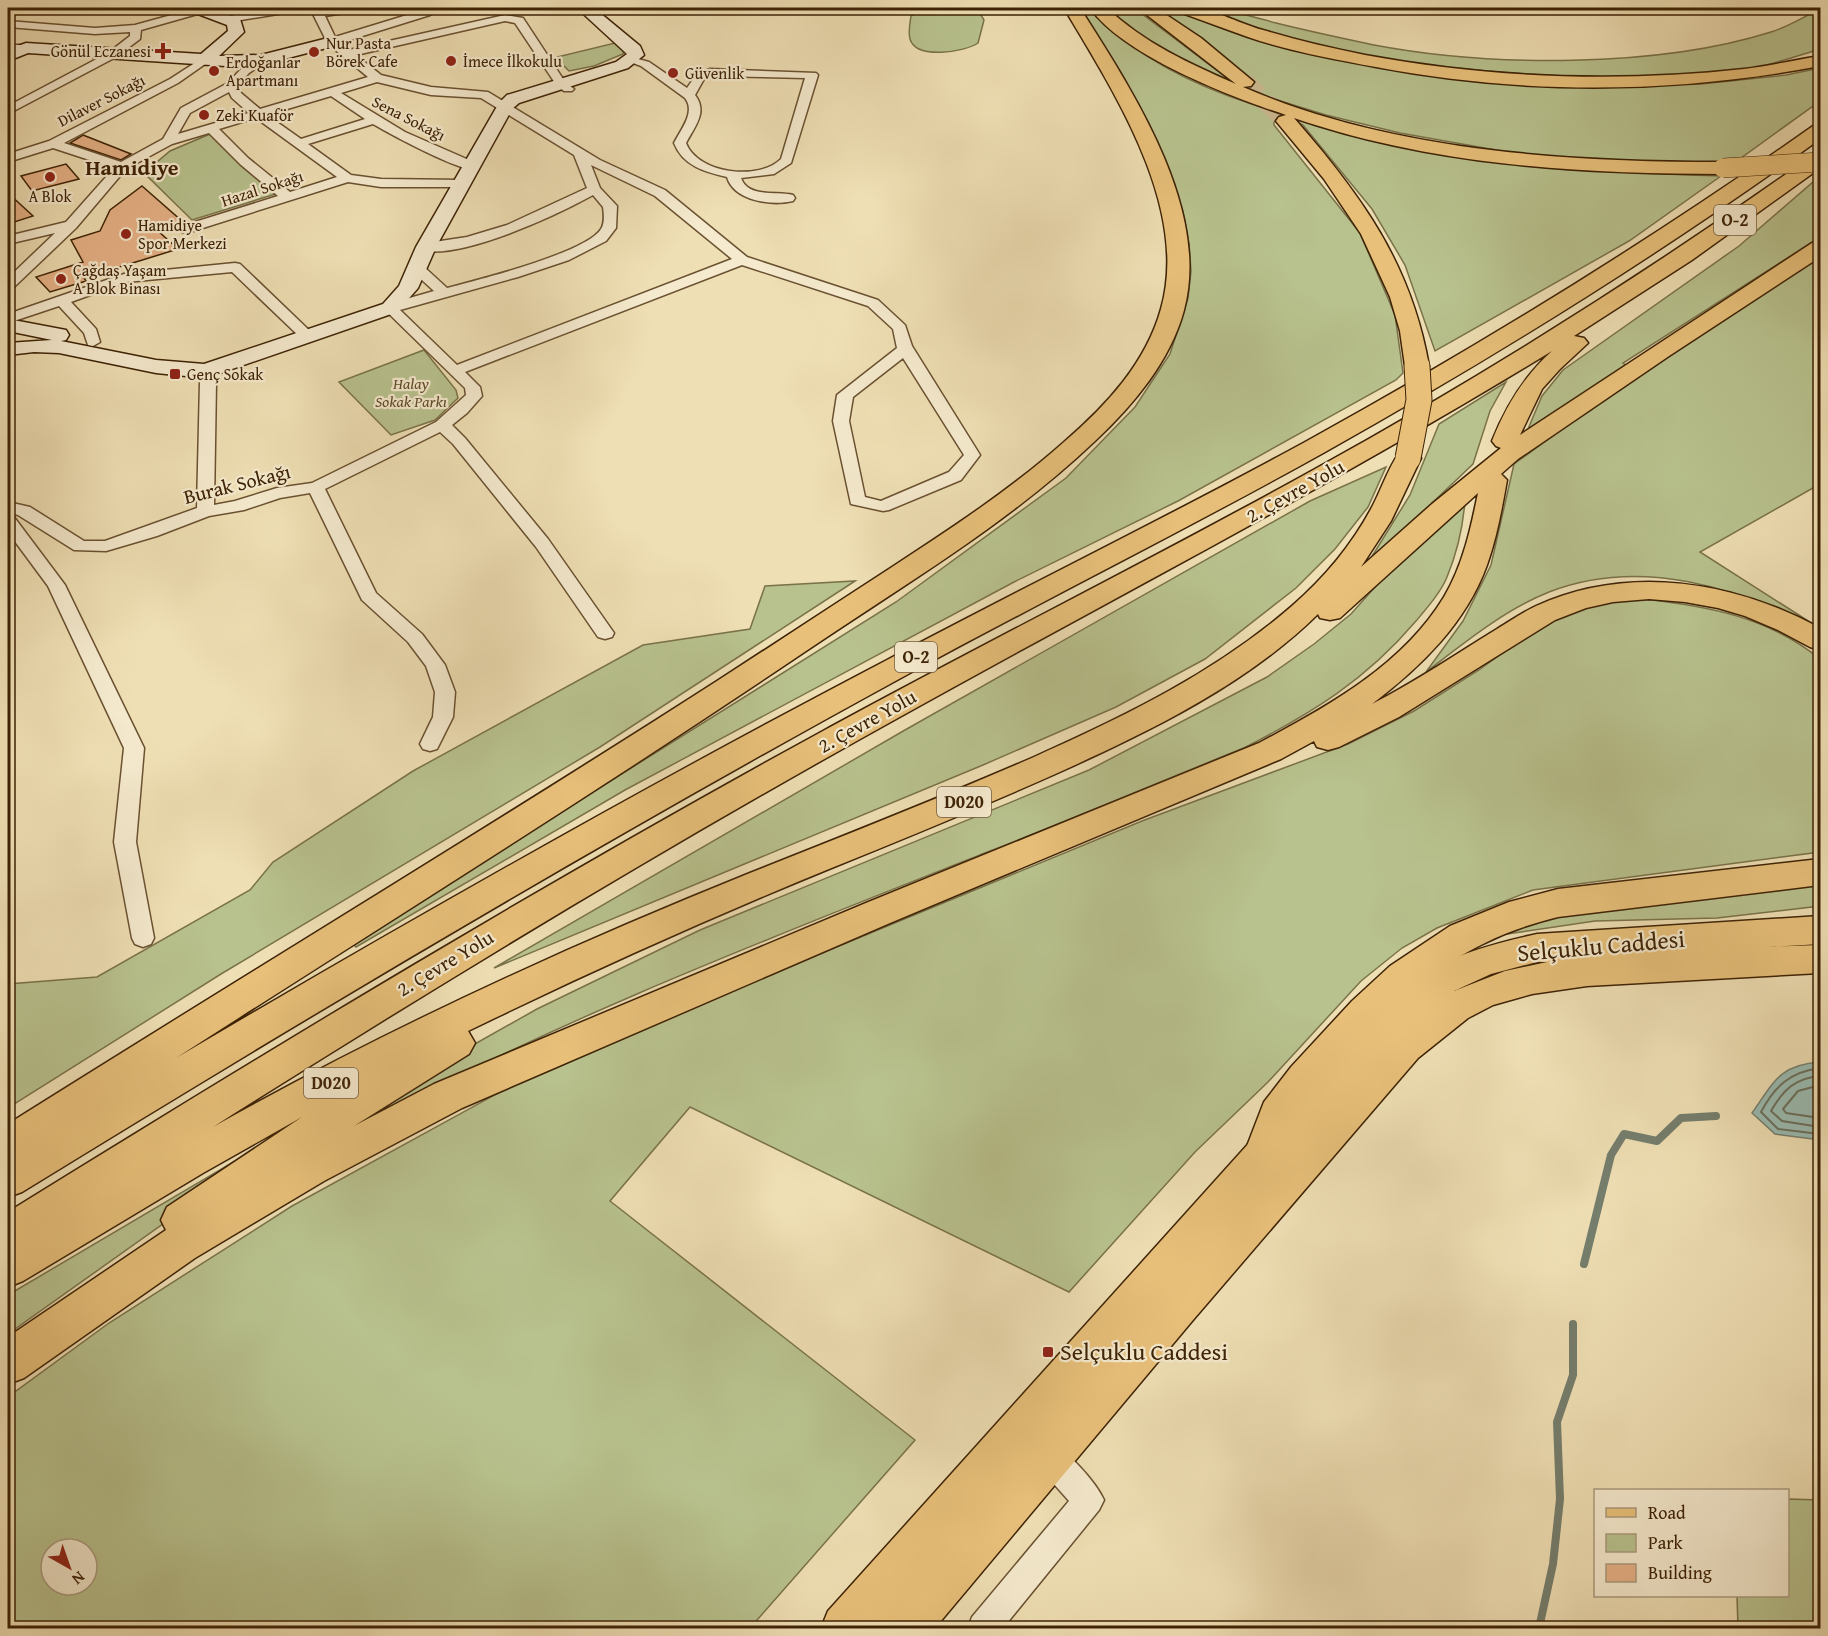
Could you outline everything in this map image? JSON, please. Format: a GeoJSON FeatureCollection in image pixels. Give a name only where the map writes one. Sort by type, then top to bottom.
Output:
{"type":"FeatureCollection","features":[{"type":"Feature","properties":{"kind":"main road"},"geometry":{"type":"LineString","coordinates":[[8,1144],[315,953],[739,682],[1002,504],[1043,474],[1102,420],[1145,369],[1161,341],[1175,303],[1181,262],[1178,228],[1159,170],[1125,99],[1072,8]]}},
{"type":"Feature","properties":{"kind":"main road"},"geometry":{"type":"LineString","coordinates":[[1098,8],[1137,40],[1199,74],[1257,99],[1350,127],[1447,148],[1545,161],[1644,168],[1723,168],[1821,160]]}},
{"type":"Feature","properties":{"kind":"main road"},"geometry":{"type":"LineString","coordinates":[[1146,8],[1195,42],[1245,82]]}},
{"type":"Feature","properties":{"kind":"main road"},"geometry":{"type":"LineString","coordinates":[[1185,8],[1301,46],[1412,68],[1479,76],[1580,82],[1655,82],[1748,74],[1821,61]]}},
{"type":"Feature","properties":{"kind":"main road"},"geometry":{"type":"LineString","coordinates":[[1247,656],[1286,626],[1339,577],[1380,519],[1408,458],[1419,400],[1413,330],[1406,306],[1385,260],[1345,194],[1286,121]]}},
{"type":"Feature","properties":{"kind":"main road","name":"2. Çevre Yolu"},"geometry":{"type":"LineString","coordinates":[[8,1179],[296,1006],[603,827],[895,668],[1228,495],[1378,411],[1662,239],[1728,196],[1821,129]]}},
{"type":"Feature","properties":{"kind":"main road","name":"2. Çevre Yolu"},"geometry":{"type":"LineString","coordinates":[[8,1234],[387,998],[608,867],[959,670],[1236,524],[1506,368],[1730,224],[1821,160]]}},
{"type":"Feature","properties":{"kind":"main road"},"geometry":{"type":"LineString","coordinates":[[1247,656],[1326,615],[1441,510],[1540,432],[1821,248]]}},
{"type":"Feature","properties":{"kind":"main road"},"geometry":{"type":"LineString","coordinates":[[1505,441],[1522,399],[1540,375],[1558,356],[1623,308],[1647,278]]}},
{"type":"Feature","properties":{"kind":"main road"},"geometry":{"type":"LineString","coordinates":[[8,1363],[180,1244],[310,1168],[448,1096],[878,913],[1270,751],[1315,728],[1349,706],[1412,655],[1450,608],[1472,570],[1484,533],[1494,480]]}},
{"type":"Feature","properties":{"kind":"main road"},"geometry":{"type":"LineString","coordinates":[[1215,774],[1277,758],[1363,724],[1416,694],[1535,618],[1566,603],[1589,596],[1614,591],[1639,590],[1706,596],[1740,604],[1783,621],[1821,640]]}},
{"type":"Feature","properties":{"kind":"main road","name":"D020"},"geometry":{"type":"LineString","coordinates":[[8,1267],[230,1138],[365,1065],[668,922],[976,797],[1095,744],[1182,700],[1247,656]]}},
{"type":"Feature","properties":{"kind":"main road"},"geometry":{"type":"LineString","coordinates":[[1262,1159],[1278,1114],[1305,1079],[1365,1012],[1403,976],[1462,936],[1521,912],[1558,903],[1821,872]]}},
{"type":"Feature","properties":{"kind":"main road"},"geometry":{"type":"LineString","coordinates":[[8,1343],[242,1178],[388,1082],[482,1028],[583,977],[668,922]]}},
{"type":"Feature","properties":{"kind":"main road","name":"Selçuklu Caddesi"},"geometry":{"type":"LineString","coordinates":[[845,1629],[1017,1430],[1262,1159],[1305,1105],[1397,1008],[1432,984],[1468,968],[1501,955],[1537,948],[1821,930]]}},
{"type":"Feature","properties":{"kind":"main road","name":"Selçuklu Caddesi"},"geometry":{"type":"LineString","coordinates":[[903,1629],[1048,1456],[1405,1047],[1426,1028],[1455,1007],[1492,991],[1523,981],[1557,975],[1636,968],[1821,959]]}},
{"type":"Feature","properties":{"kind":"street"},"geometry":{"type":"LineString","coordinates":[[8,24],[95,31],[136,28],[197,9],[225,13],[296,8]]}},
{"type":"Feature","properties":{"kind":"street"},"geometry":{"type":"LineString","coordinates":[[357,8],[317,11],[332,42],[377,78],[430,91],[484,95],[580,155],[660,193],[742,260],[873,303],[900,328],[904,346],[905,350],[845,395],[842,421],[857,500],[883,506],[955,476],[972,454],[904,346]]}},
{"type":"Feature","properties":{"kind":"street"},"geometry":{"type":"LineString","coordinates":[[8,48],[204,60],[261,60],[332,42],[438,8]]}},
{"type":"Feature","properties":{"kind":"street"},"geometry":{"type":"LineString","coordinates":[[585,8],[634,49],[638,62],[689,95],[696,104],[696,111],[683,134],[681,148],[689,157],[712,170],[733,174],[754,174],[781,168],[787,160],[812,75],[710,72],[700,76],[689,95]]}},
{"type":"Feature","properties":{"kind":"street"},"geometry":{"type":"LineString","coordinates":[[390,309],[408,288],[426,247],[505,107],[651,56],[649,48],[601,8]]}},
{"type":"Feature","properties":{"kind":"street"},"geometry":{"type":"LineString","coordinates":[[204,60],[236,32],[234,22],[225,13]]}},
{"type":"Feature","properties":{"kind":"street"},"geometry":{"type":"LineString","coordinates":[[347,54],[505,18],[514,13],[564,87]]}},
{"type":"Feature","properties":{"kind":"street"},"geometry":{"type":"LineString","coordinates":[[8,111],[111,55],[136,37],[136,28]]}},
{"type":"Feature","properties":{"kind":"street"},"geometry":{"type":"LineString","coordinates":[[228,38],[245,54],[261,60]]}},
{"type":"Feature","properties":{"kind":"street"},"geometry":{"type":"LineString","coordinates":[[8,56],[26,48]]}},
{"type":"Feature","properties":{"kind":"street","name":"Dilaver Sokağı"},"geometry":{"type":"LineString","coordinates":[[8,158],[53,144],[174,81],[204,60]]}},
{"type":"Feature","properties":{"kind":"street"},"geometry":{"type":"LineString","coordinates":[[168,141],[185,111],[232,85],[245,71],[261,60]]}},
{"type":"Feature","properties":{"kind":"street"},"geometry":{"type":"LineString","coordinates":[[8,285],[71,225],[122,166],[168,141],[377,78]]}},
{"type":"Feature","properties":{"kind":"street"},"geometry":{"type":"LineString","coordinates":[[232,85],[236,95],[258,114],[347,178],[381,183],[462,184]]}},
{"type":"Feature","properties":{"kind":"street","name":"Sena Sokağı"},"geometry":{"type":"LineString","coordinates":[[333,92],[350,106],[375,120],[432,150],[473,167]]}},
{"type":"Feature","properties":{"kind":"street"},"geometry":{"type":"LineString","coordinates":[[300,143],[375,120]]}},
{"type":"Feature","properties":{"kind":"street"},"geometry":{"type":"LineString","coordinates":[[211,128],[244,161],[288,196]]}},
{"type":"Feature","properties":{"kind":"street"},"geometry":{"type":"LineString","coordinates":[[53,144],[122,166]]}},
{"type":"Feature","properties":{"kind":"street"},"geometry":{"type":"LineString","coordinates":[[8,349],[27,345],[68,346],[184,372],[206,371],[390,309],[564,257],[601,238],[609,228],[611,218],[610,206],[594,189],[580,155]]}},
{"type":"Feature","properties":{"kind":"street"},"geometry":{"type":"LineString","coordinates":[[733,174],[733,179],[738,185],[752,195],[788,198]]}},
{"type":"Feature","properties":{"kind":"street","name":"Hazal Sokağı"},"geometry":{"type":"LineString","coordinates":[[187,229],[347,178]]}},
{"type":"Feature","properties":{"kind":"street"},"geometry":{"type":"LineString","coordinates":[[426,247],[451,246],[481,239],[573,201],[594,189]]}},
{"type":"Feature","properties":{"kind":"street"},"geometry":{"type":"LineString","coordinates":[[8,240],[71,225]]}},
{"type":"Feature","properties":{"kind":"street"},"geometry":{"type":"LineString","coordinates":[[390,309],[457,370],[742,260]]}},
{"type":"Feature","properties":{"kind":"street"},"geometry":{"type":"LineString","coordinates":[[8,319],[124,278],[235,267],[307,336]]}},
{"type":"Feature","properties":{"kind":"street"},"geometry":{"type":"LineString","coordinates":[[417,268],[444,293]]}},
{"type":"Feature","properties":{"kind":"street"},"geometry":{"type":"LineString","coordinates":[[62,300],[91,332],[93,342]]}},
{"type":"Feature","properties":{"kind":"street"},"geometry":{"type":"LineString","coordinates":[[8,325],[197,365],[206,371],[208,382],[205,511]]}},
{"type":"Feature","properties":{"kind":"street","name":"Burak Sokağı"},"geometry":{"type":"LineString","coordinates":[[8,507],[24,511],[80,546],[106,546],[152,532],[205,511],[238,506],[277,493],[316,487],[442,425],[461,410],[474,396],[472,387],[457,370]]}},
{"type":"Feature","properties":{"kind":"street"},"geometry":{"type":"LineString","coordinates":[[442,425],[459,441],[542,543],[604,633]]}},
{"type":"Feature","properties":{"kind":"street"},"geometry":{"type":"LineString","coordinates":[[316,487],[368,596],[414,638],[435,665],[445,692],[443,717],[430,744]]}},
{"type":"Feature","properties":{"kind":"street"},"geometry":{"type":"LineString","coordinates":[[8,521],[56,585],[134,748],[125,842],[143,938]]}},
{"type":"Feature","properties":{"kind":"street"},"geometry":{"type":"LineString","coordinates":[[983,1629],[1089,1500],[1048,1456]]}},
{"type":"Feature","properties":{"kind":"green space"},"geometry":{"type":"Polygon","coordinates":[[[957,6],[974,10],[984,20],[978,43],[963,49],[941,52],[921,50],[914,46],[909,36],[911,16],[925,8],[957,6]]]}},
{"type":"Feature","properties":{"kind":"green space"},"geometry":{"type":"Polygon","coordinates":[[[1079,8],[1088,8],[1119,36],[1153,60],[1190,80],[1269,110],[1310,121],[1450,153],[1514,164],[1603,171],[1721,176],[1629,241],[1435,351],[1405,265],[1372,209],[1303,125],[1289,118],[1274,119],[1274,125],[1360,233],[1395,315],[1403,373],[1396,380],[1178,501],[1014,582],[625,790],[356,947],[352,943],[896,602],[1066,478],[1135,407],[1170,354],[1188,298],[1191,271],[1189,244],[1183,212],[1170,178],[1079,8]]]}},
{"type":"Feature","properties":{"kind":"green space"},"geometry":{"type":"Polygon","coordinates":[[[1103,8],[1134,8],[1235,84],[1252,82],[1156,8],[1172,8],[1209,22],[1341,59],[1571,86],[1701,84],[1786,75],[1820,68],[1820,101],[1734,163],[1696,165],[1524,155],[1400,133],[1326,115],[1242,89],[1160,50],[1103,8]]]}},
{"type":"Feature","properties":{"kind":"green space"},"geometry":{"type":"Polygon","coordinates":[[[1196,8],[1226,10],[1374,45],[1469,57],[1521,60],[1626,58],[1726,44],[1777,30],[1820,9],[1820,49],[1768,65],[1738,71],[1622,77],[1542,75],[1454,68],[1366,56],[1280,36],[1238,24],[1196,8]]]}},
{"type":"Feature","properties":{"kind":"green space"},"geometry":{"type":"Polygon","coordinates":[[[615,43],[624,50],[623,54],[594,66],[569,71],[557,59],[557,57],[615,43]]]}},
{"type":"Feature","properties":{"kind":"green space"},"geometry":{"type":"Polygon","coordinates":[[[210,134],[276,194],[192,220],[144,173],[170,151],[210,134]]]}},
{"type":"Feature","properties":{"kind":"green space"},"geometry":{"type":"Polygon","coordinates":[[[1820,176],[1820,237],[1623,363],[1627,366],[1528,429],[1542,396],[1563,370],[1739,246],[1820,176]]]}},
{"type":"Feature","properties":{"kind":"green space"},"geometry":{"type":"Polygon","coordinates":[[[1820,257],[1820,484],[1700,552],[1816,626],[1820,619],[1820,633],[1789,616],[1723,590],[1653,577],[1618,577],[1583,582],[1532,599],[1485,628],[1426,672],[1463,621],[1491,565],[1514,464],[1651,364],[1820,257]]]}},
{"type":"Feature","properties":{"kind":"green space","name":"Halay Sokak Parkı"},"geometry":{"type":"Polygon","coordinates":[[[424,350],[456,390],[458,398],[435,420],[391,435],[339,382],[424,350]]]}},
{"type":"Feature","properties":{"kind":"green space"},"geometry":{"type":"Polygon","coordinates":[[[1506,382],[1490,411],[1473,464],[1366,566],[1410,495],[1439,424],[1506,382]]]}},
{"type":"Feature","properties":{"kind":"green space"},"geometry":{"type":"Polygon","coordinates":[[[1386,467],[1368,507],[1335,549],[1296,588],[1205,659],[1116,707],[983,765],[494,968],[905,730],[1310,501],[1386,467]]]}},
{"type":"Feature","properties":{"kind":"green space"},"geometry":{"type":"Polygon","coordinates":[[[1465,501],[1463,520],[1451,568],[1429,605],[1377,661],[1336,694],[1292,722],[1244,748],[739,951],[574,1021],[412,1099],[333,1141],[443,1062],[537,1009],[700,930],[1089,770],[1267,677],[1314,644],[1351,614],[1392,568],[1465,501]]]}},
{"type":"Feature","properties":{"kind":"green space"},"geometry":{"type":"Polygon","coordinates":[[[855,581],[600,747],[221,974],[8,1108],[8,984],[97,977],[250,890],[273,862],[413,771],[643,645],[750,629],[765,586],[855,581]]]}},
{"type":"Feature","properties":{"kind":"green space"},"geometry":{"type":"Polygon","coordinates":[[[1643,599],[1691,605],[1758,623],[1780,633],[1820,659],[1820,852],[1533,890],[1437,928],[1402,948],[1361,981],[1268,1082],[1195,1152],[1069,1292],[690,1107],[610,1201],[915,1440],[750,1628],[8,1628],[8,1397],[109,1323],[292,1206],[520,1081],[657,1021],[1142,821],[1348,744],[1414,711],[1479,670],[1545,622],[1582,608],[1613,600],[1643,599]]]}},
{"type":"Feature","properties":{"kind":"green space"},"geometry":{"type":"Polygon","coordinates":[[[1820,880],[1820,906],[1717,918],[1595,921],[1487,937],[1568,910],[1820,880]]]}},
{"type":"Feature","properties":{"kind":"green space"},"geometry":{"type":"Polygon","coordinates":[[[281,1134],[284,1138],[8,1334],[8,1295],[281,1134]]]}},
{"type":"Feature","properties":{"kind":"green space"},"geometry":{"type":"Polygon","coordinates":[[[1789,1499],[1820,1500],[1820,1628],[1738,1628],[1737,1597],[1789,1597],[1789,1499]]]}},
{"type":"Feature","properties":{"kind":"water"},"geometry":{"type":"Polygon","coordinates":[[[1820,1062],[1820,1140],[1775,1134],[1752,1113],[1772,1084],[1786,1071],[1820,1062]]]}},
{"type":"Feature","properties":{"kind":"building"},"geometry":{"type":"Polygon","coordinates":[[[83,135],[131,154],[121,160],[70,143],[83,135]]]}},
{"type":"Feature","properties":{"kind":"building","name":"A Blok"},"geometry":{"type":"Polygon","coordinates":[[[66,164],[79,179],[32,191],[21,176],[66,164]]]}},
{"type":"Feature","properties":{"kind":"building","name":"Hamidiye Spor Merkezi"},"geometry":{"type":"Polygon","coordinates":[[[142,186],[183,222],[157,230],[178,249],[84,278],[86,281],[50,292],[36,277],[83,262],[71,240],[100,231],[110,210],[142,186]]]}},
{"type":"Feature","properties":{"kind":"building"},"geometry":{"type":"Polygon","coordinates":[[[8,193],[33,216],[8,224],[8,193]]]}},
{"type":"Feature","properties":{"kind":"waterway"},"geometry":{"type":"LineString","coordinates":[[1584,1264],[1611,1155],[1624,1134],[1657,1141],[1681,1118],[1716,1116]]}},
{"type":"Feature","properties":{"kind":"waterway"},"geometry":{"type":"LineString","coordinates":[[1539,1628],[1553,1564],[1560,1499],[1557,1422],[1573,1375],[1573,1324]]}},
{"type":"Feature","properties":{"kind":"tunnel"},"geometry":{"type":"LineString","coordinates":[[1245,82],[1286,121]]}},
{"type":"Feature","properties":{"kind":"place","name":"Gönül Eczanesi"},"geometry":{"type":"Point","coordinates":[163,51]}},
{"type":"Feature","properties":{"kind":"place","name":"Nur Pasta Börek Cafe"},"geometry":{"type":"Point","coordinates":[314,52]}},
{"type":"Feature","properties":{"kind":"place","name":"İmece İlkokulu"},"geometry":{"type":"Point","coordinates":[451,61]}},
{"type":"Feature","properties":{"kind":"place","name":"Erdoğanlar Apartmanı"},"geometry":{"type":"Point","coordinates":[214,71]}},
{"type":"Feature","properties":{"kind":"place","name":"Güvenlik"},"geometry":{"type":"Point","coordinates":[673,73]}},
{"type":"Feature","properties":{"kind":"place","name":"Zeki Kuaför"},"geometry":{"type":"Point","coordinates":[204,115]}},
{"type":"Feature","properties":{"kind":"place","name":"A Blok"},"geometry":{"type":"Point","coordinates":[50,177]}},
{"type":"Feature","properties":{"kind":"place","name":"Hamidiye Spor Merkezi"},"geometry":{"type":"Point","coordinates":[126,234]}},
{"type":"Feature","properties":{"kind":"place","name":"Çağdaş Yaşam A Blok Binası"},"geometry":{"type":"Point","coordinates":[61,279]}},
{"type":"Feature","properties":{"kind":"place","name":"Genç Sokak"},"geometry":{"type":"Point","coordinates":[175,374]}},
{"type":"Feature","properties":{"kind":"place","name":"Selçuklu Caddesi"},"geometry":{"type":"Point","coordinates":[1048,1352]}},
{"type":"Feature","properties":{"kind":"district","name":"Hamidiye"},"geometry":{"type":"Point","coordinates":[132,167]}}]}
